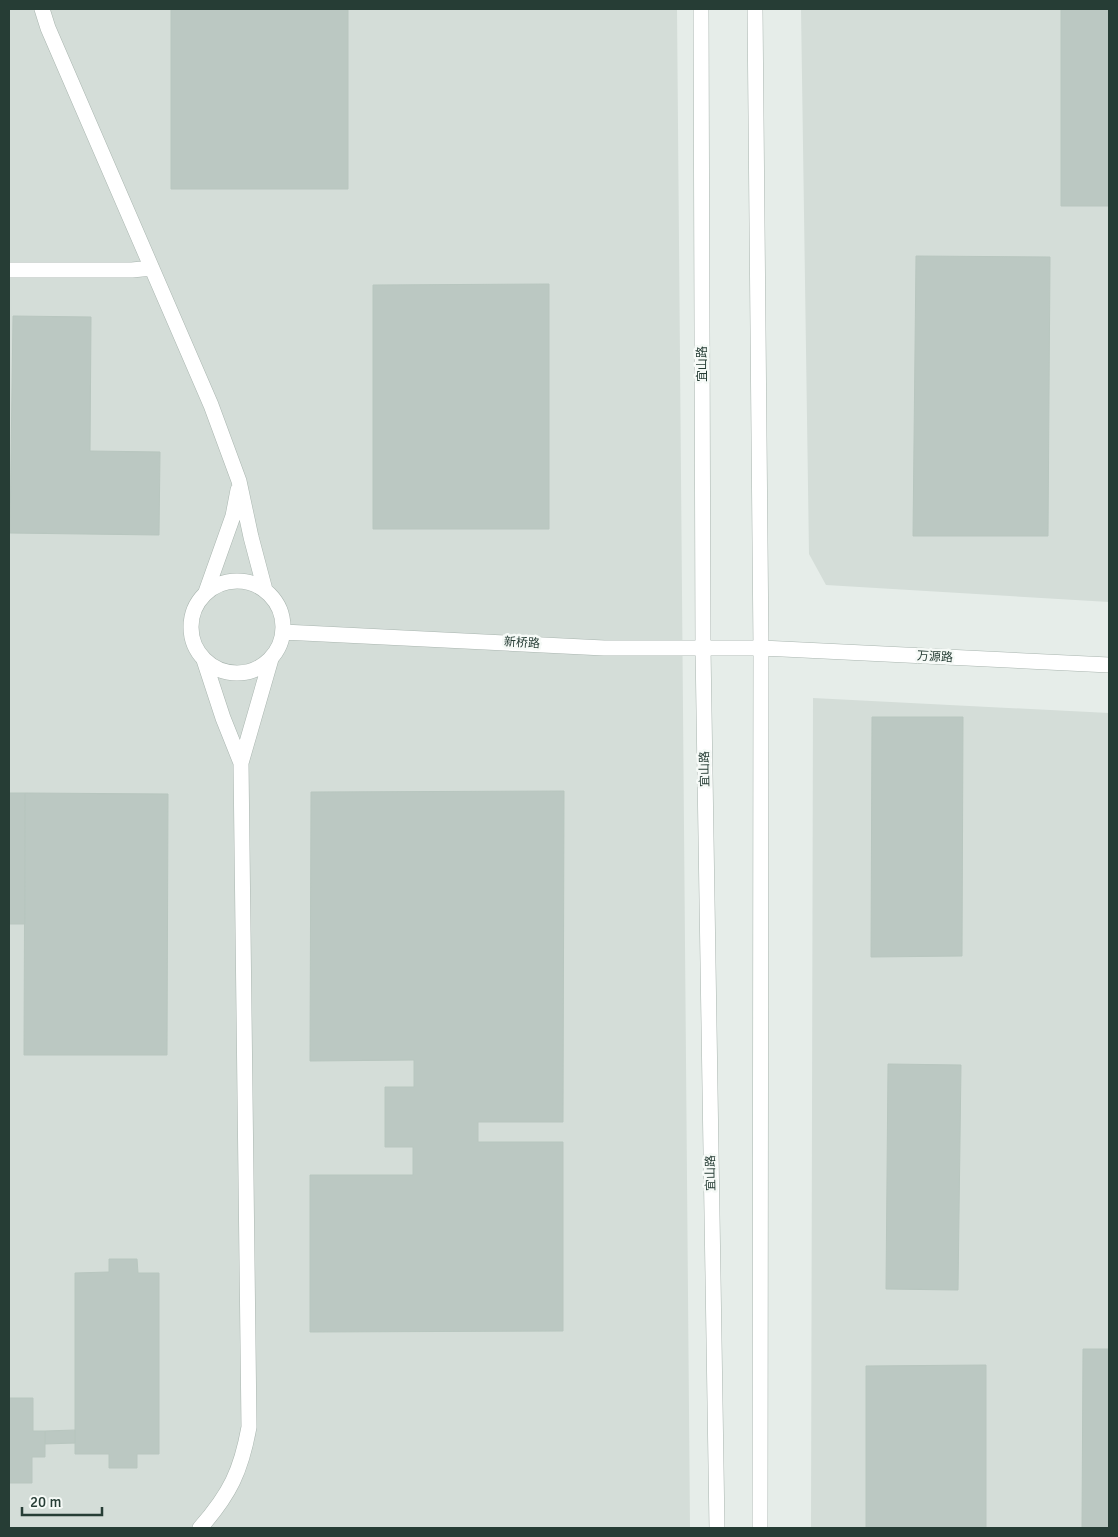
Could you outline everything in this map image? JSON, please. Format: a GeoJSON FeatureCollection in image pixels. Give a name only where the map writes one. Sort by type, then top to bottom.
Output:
{"type":"FeatureCollection","features":[{"type":"Feature","properties":{"kind":"street"},"geometry":{"type":"LineString","coordinates":[[42,9],[48,28],[210,405],[239,482],[265,590]]}},
{"type":"Feature","properties":{"kind":"street","name":"宜山路"},"geometry":{"type":"LineString","coordinates":[[701,9],[703,648],[717,1528]]}},
{"type":"Feature","properties":{"kind":"street"},"geometry":{"type":"LineString","coordinates":[[756,9],[761,648],[760,1528]]}},
{"type":"Feature","properties":{"kind":"street"},"geometry":{"type":"LineString","coordinates":[[9,270],[132,270],[152,268]]}},
{"type":"Feature","properties":{"kind":"street"},"geometry":{"type":"LineString","coordinates":[[206,592],[233,516],[239,482]]}},
{"type":"Feature","properties":{"kind":"street"},"geometry":{"type":"LineString","coordinates":[[200,1528],[218,1507],[234,1480],[244,1455],[249,1427],[241,763],[271,659],[279,647],[283,632],[282,616],[276,601],[265,590],[251,582],[235,580],[219,584],[206,592],[195,605],[191,619],[190,634],[195,648],[204,660],[223,718],[241,763]]}},
{"type":"Feature","properties":{"kind":"street","name":"新桥路"},"geometry":{"type":"LineString","coordinates":[[283,632],[604,648],[761,648]]}},
{"type":"Feature","properties":{"kind":"street","name":"万源路"},"geometry":{"type":"LineString","coordinates":[[761,648],[1109,665]]}},
{"type":"Feature","properties":{"kind":"street"},"geometry":{"type":"LineString","coordinates":[[204,660],[216,668],[230,673],[245,673],[259,668],[271,659]]}},
{"type":"Feature","properties":{"kind":"shaded area"},"geometry":{"type":"Polygon","coordinates":[[[9,9],[677,9],[690,1528],[9,1528],[9,9]]]}},
{"type":"Feature","properties":{"kind":"shaded area"},"geometry":{"type":"Polygon","coordinates":[[[801,9],[1109,9],[1109,602],[826,585],[809,554],[801,9]]]}},
{"type":"Feature","properties":{"kind":"shaded area"},"geometry":{"type":"Polygon","coordinates":[[[813,698],[1109,713],[1109,1528],[811,1528],[813,698]]]}},
{"type":"Feature","properties":{"kind":"building"},"geometry":{"type":"Polygon","coordinates":[[[171,9],[348,9],[348,189],[171,189],[171,9]]]}},
{"type":"Feature","properties":{"kind":"building"},"geometry":{"type":"Polygon","coordinates":[[[1061,9],[1109,9],[1109,206],[1061,206],[1061,9]]]}},
{"type":"Feature","properties":{"kind":"building"},"geometry":{"type":"Polygon","coordinates":[[[916,256],[1050,257],[1048,536],[913,536],[916,256]]]}},
{"type":"Feature","properties":{"kind":"building"},"geometry":{"type":"Polygon","coordinates":[[[549,284],[549,529],[373,529],[373,285],[549,284]]]}},
{"type":"Feature","properties":{"kind":"building"},"geometry":{"type":"Polygon","coordinates":[[[13,316],[91,317],[90,451],[160,452],[159,535],[10,533],[13,316]]]}},
{"type":"Feature","properties":{"kind":"building"},"geometry":{"type":"Polygon","coordinates":[[[872,717],[963,717],[962,956],[871,957],[872,717]]]}},
{"type":"Feature","properties":{"kind":"building"},"geometry":{"type":"Polygon","coordinates":[[[564,791],[563,1122],[478,1122],[478,1142],[563,1142],[563,1331],[310,1332],[310,1175],[413,1175],[413,1147],[385,1147],[385,1087],[414,1087],[414,1060],[310,1061],[311,792],[564,791]]]}},
{"type":"Feature","properties":{"kind":"building"},"geometry":{"type":"Polygon","coordinates":[[[9,793],[25,793],[25,924],[9,924],[9,793]]]}},
{"type":"Feature","properties":{"kind":"building"},"geometry":{"type":"Polygon","coordinates":[[[25,793],[168,794],[167,1055],[24,1055],[25,793]]]}},
{"type":"Feature","properties":{"kind":"building"},"geometry":{"type":"Polygon","coordinates":[[[888,1064],[961,1065],[958,1290],[886,1289],[888,1064]]]}},
{"type":"Feature","properties":{"kind":"building"},"geometry":{"type":"Polygon","coordinates":[[[109,1259],[137,1259],[138,1273],[159,1273],[159,1454],[137,1454],[137,1468],[109,1468],[109,1454],[75,1454],[75,1273],[109,1272],[109,1259]]]}},
{"type":"Feature","properties":{"kind":"building"},"geometry":{"type":"Polygon","coordinates":[[[1083,1349],[1109,1349],[1109,1528],[1082,1528],[1083,1349]]]}},
{"type":"Feature","properties":{"kind":"building"},"geometry":{"type":"Polygon","coordinates":[[[986,1365],[986,1528],[866,1528],[866,1366],[986,1365]]]}},
{"type":"Feature","properties":{"kind":"building"},"geometry":{"type":"Polygon","coordinates":[[[9,1398],[33,1398],[33,1431],[45,1431],[45,1457],[32,1457],[32,1483],[9,1483],[9,1398]]]}},
{"type":"Feature","properties":{"kind":"building"},"geometry":{"type":"Polygon","coordinates":[[[75,1430],[75,1443],[45,1444],[45,1431],[75,1430]]]}}]}
